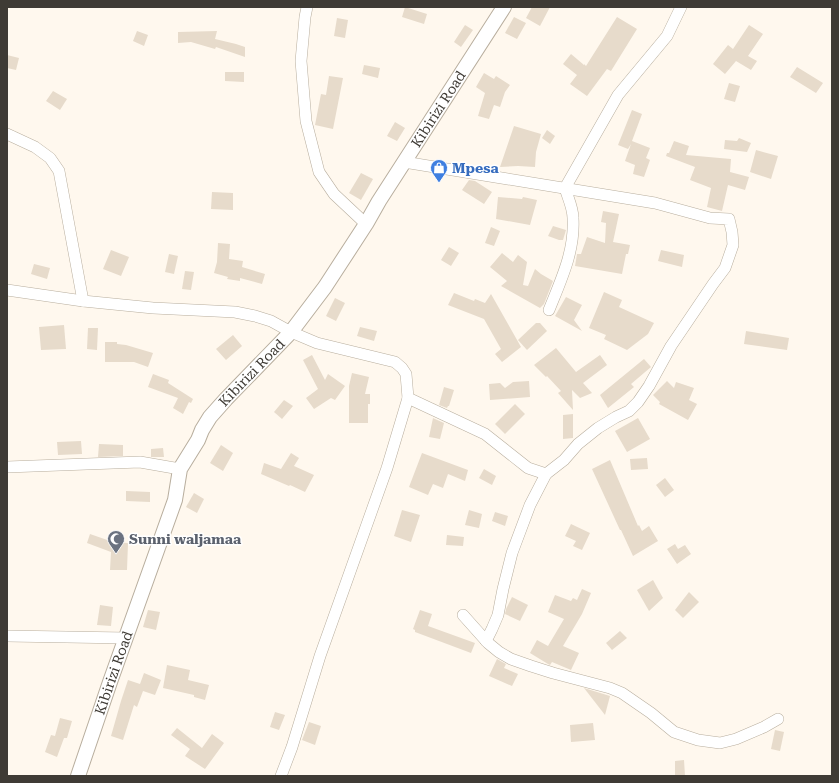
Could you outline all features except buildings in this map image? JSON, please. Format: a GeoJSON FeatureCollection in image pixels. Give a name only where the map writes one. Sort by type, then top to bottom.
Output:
{"type":"FeatureCollection","features":[{"type":"Feature","properties":{"kind":"street"},"geometry":{"type":"LineString","coordinates":[[307,7],[301,61],[306,121],[319,172],[334,194],[366,224]]}},
{"type":"Feature","properties":{"kind":"street","name":"Kibirizi Road"},"geometry":{"type":"LineString","coordinates":[[78,776],[175,500],[180,468],[216,409],[291,332],[324,287],[366,224],[379,201],[504,7]]}},
{"type":"Feature","properties":{"kind":"street"},"geometry":{"type":"LineString","coordinates":[[549,310],[567,265],[572,239],[573,217],[565,188],[618,95],[667,36],[681,7]]}},
{"type":"Feature","properties":{"kind":"street"},"geometry":{"type":"LineString","coordinates":[[7,134],[35,147],[50,158],[59,171],[83,301]]}},
{"type":"Feature","properties":{"kind":"street"},"geometry":{"type":"LineString","coordinates":[[404,162],[655,203],[710,218],[729,220],[732,232],[733,244],[725,268],[672,346],[638,402],[628,411],[598,428],[578,444],[564,460],[546,474],[530,506],[512,553],[498,615],[486,641]]}},
{"type":"Feature","properties":{"kind":"street"},"geometry":{"type":"LineString","coordinates":[[7,290],[83,301],[153,308],[235,312],[255,316],[317,343],[395,362],[406,374],[408,398],[387,468],[320,656],[292,747],[281,776]]}},
{"type":"Feature","properties":{"kind":"street"},"geometry":{"type":"LineString","coordinates":[[408,398],[485,434],[528,468],[546,474]]}},
{"type":"Feature","properties":{"kind":"street"},"geometry":{"type":"LineString","coordinates":[[7,468],[140,462],[180,468]]}},
{"type":"Feature","properties":{"kind":"street"},"geometry":{"type":"LineString","coordinates":[[463,615],[486,641],[499,652],[531,666],[610,688],[622,693],[674,732],[698,740],[720,743],[736,739],[764,727],[778,718]]}},
{"type":"Feature","properties":{"kind":"street"},"geometry":{"type":"LineString","coordinates":[[7,636],[126,638]]}},
{"type":"Feature","properties":{"kind":"place","name":"Mpesa"},"geometry":{"type":"Point","coordinates":[439,183]}},
{"type":"Feature","properties":{"kind":"place","name":"Sunni waljamaa"},"geometry":{"type":"Point","coordinates":[116,554]}}]}
